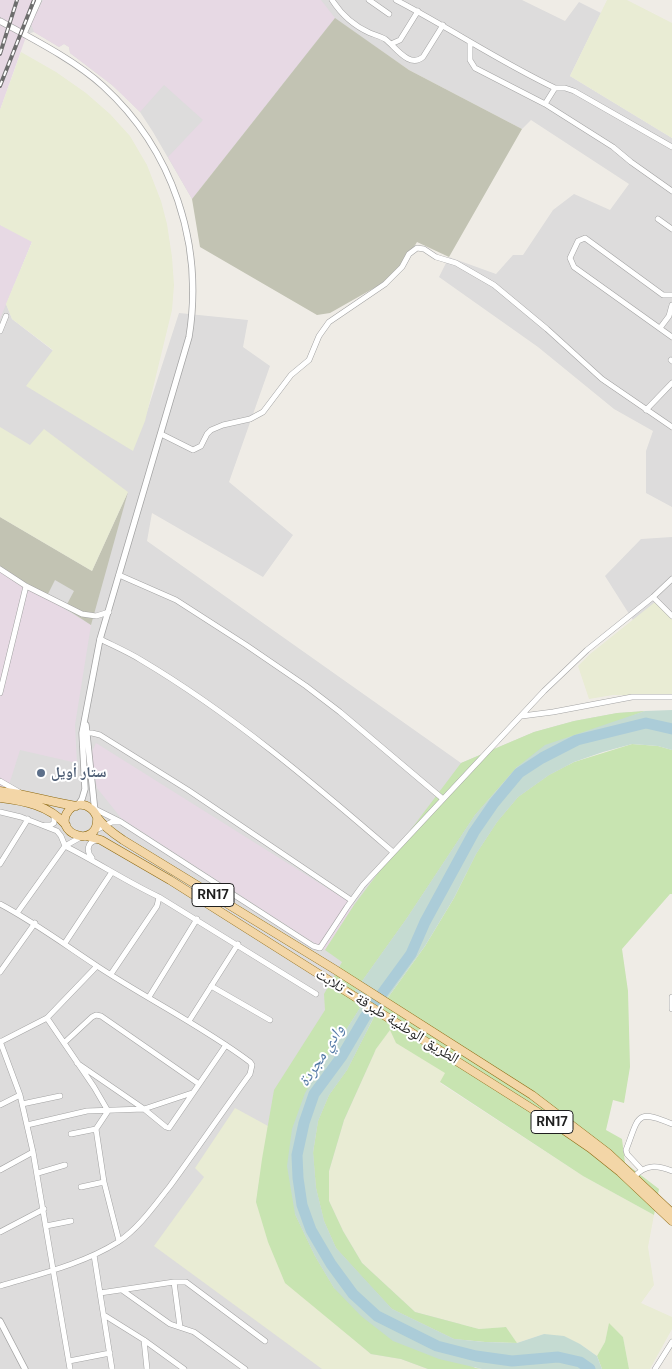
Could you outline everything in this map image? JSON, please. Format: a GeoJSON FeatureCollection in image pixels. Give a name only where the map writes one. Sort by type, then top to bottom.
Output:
{"type":"FeatureCollection","features":[{"type":"Feature","properties":{"kind":"main road"},"geometry":{"type":"LineString","coordinates":[[0,791],[77,805],[94,812],[96,827],[87,835]]}},
{"type":"Feature","properties":{"kind":"main road","name":"RN17"},"geometry":{"type":"LineString","coordinates":[[0,798],[31,803],[54,814],[71,833],[87,835]]}},
{"type":"Feature","properties":{"kind":"main road"},"geometry":{"type":"LineString","coordinates":[[67,827],[65,820],[68,811],[77,805]]}},
{"type":"Feature","properties":{"kind":"main road","name":"الطريق الوطنية طبرقة - تلابت"},"geometry":{"type":"LineString","coordinates":[[94,812],[105,825],[123,840],[334,968],[532,1095],[575,1126],[634,1176],[672,1213]]}},
{"type":"Feature","properties":{"kind":"main road","name":"الطريق الوطنية طبرقة - تلابت"},"geometry":{"type":"LineString","coordinates":[[87,835],[101,840],[235,920],[542,1115],[590,1148],[620,1172],[672,1221]]}},
{"type":"Feature","properties":{"kind":"street"},"geometry":{"type":"LineString","coordinates":[[24,34],[40,0]]}},
{"type":"Feature","properties":{"kind":"street"},"geometry":{"type":"LineString","coordinates":[[332,0],[338,9],[352,22],[384,38],[413,61],[423,58],[443,25]]}},
{"type":"Feature","properties":{"kind":"street"},"geometry":{"type":"LineString","coordinates":[[369,0],[389,14]]}},
{"type":"Feature","properties":{"kind":"street"},"geometry":{"type":"LineString","coordinates":[[396,0],[555,88],[574,91],[672,147]]}},
{"type":"Feature","properties":{"kind":"street"},"geometry":{"type":"LineString","coordinates":[[391,44],[400,40],[418,11]]}},
{"type":"Feature","properties":{"kind":"street"},"geometry":{"type":"LineString","coordinates":[[0,22],[24,34],[96,80],[123,107],[146,135],[172,185],[184,220],[194,271],[192,318],[185,353],[100,639],[85,718],[85,790],[82,799],[77,805]]}},
{"type":"Feature","properties":{"kind":"street"},"geometry":{"type":"LineString","coordinates":[[470,42],[470,60],[473,66],[545,104],[613,147],[670,190],[672,183]]}},
{"type":"Feature","properties":{"kind":"street"},"geometry":{"type":"LineString","coordinates":[[545,104],[555,88]]}},
{"type":"Feature","properties":{"kind":"street"},"geometry":{"type":"LineString","coordinates":[[658,219],[672,229]]}},
{"type":"Feature","properties":{"kind":"street"},"geometry":{"type":"LineString","coordinates":[[672,295],[663,295],[585,238],[578,241],[570,258],[574,267],[672,337]]}},
{"type":"Feature","properties":{"kind":"street"},"geometry":{"type":"LineString","coordinates":[[161,434],[192,450],[201,446],[211,430],[263,412],[294,372],[308,360],[319,336],[329,322],[385,284],[402,268],[409,254],[417,248],[424,249],[436,257],[456,263],[494,285],[602,379],[672,427]]}},
{"type":"Feature","properties":{"kind":"street"},"geometry":{"type":"LineString","coordinates":[[660,328],[669,316],[672,305]]}},
{"type":"Feature","properties":{"kind":"street"},"geometry":{"type":"LineString","coordinates":[[0,331],[6,316]]}},
{"type":"Feature","properties":{"kind":"street"},"geometry":{"type":"LineString","coordinates":[[646,410],[672,383]]}},
{"type":"Feature","properties":{"kind":"street"},"geometry":{"type":"LineString","coordinates":[[0,569],[26,586],[82,614],[96,616],[108,612]]}},
{"type":"Feature","properties":{"kind":"street"},"geometry":{"type":"LineString","coordinates":[[119,575],[176,600],[306,686],[362,730],[443,799]]}},
{"type":"Feature","properties":{"kind":"street"},"geometry":{"type":"LineString","coordinates":[[84,733],[94,812],[121,822],[318,948],[322,947],[352,900],[393,852],[544,691],[587,650],[653,597],[672,579]]}},
{"type":"Feature","properties":{"kind":"street"},"geometry":{"type":"LineString","coordinates":[[0,693],[26,586]]}},
{"type":"Feature","properties":{"kind":"street"},"geometry":{"type":"LineString","coordinates":[[653,597],[672,616]]}},
{"type":"Feature","properties":{"kind":"street"},"geometry":{"type":"LineString","coordinates":[[100,639],[140,659],[248,732],[310,781],[393,852]]}},
{"type":"Feature","properties":{"kind":"street"},"geometry":{"type":"LineString","coordinates":[[521,716],[632,697],[672,697]]}},
{"type":"Feature","properties":{"kind":"street"},"geometry":{"type":"LineString","coordinates":[[84,733],[100,735],[188,790],[352,900]]}},
{"type":"Feature","properties":{"kind":"street"},"geometry":{"type":"LineString","coordinates":[[0,781],[22,794]]}},
{"type":"Feature","properties":{"kind":"street"},"geometry":{"type":"LineString","coordinates":[[0,812],[49,826],[53,824],[54,814]]}},
{"type":"Feature","properties":{"kind":"street"},"geometry":{"type":"LineString","coordinates":[[0,864],[28,819]]}},
{"type":"Feature","properties":{"kind":"street"},"geometry":{"type":"LineString","coordinates":[[17,913],[65,846],[105,825],[121,822]]}},
{"type":"Feature","properties":{"kind":"street"},"geometry":{"type":"LineString","coordinates":[[42,824],[59,833],[65,846],[198,919],[316,994]]}},
{"type":"Feature","properties":{"kind":"street"},"geometry":{"type":"LineString","coordinates":[[65,846],[67,827]]}},
{"type":"Feature","properties":{"kind":"street"},"geometry":{"type":"LineString","coordinates":[[96,862],[88,854],[88,847],[93,841],[101,840]]}},
{"type":"Feature","properties":{"kind":"street"},"geometry":{"type":"LineString","coordinates":[[65,943],[112,872]]}},
{"type":"Feature","properties":{"kind":"street"},"geometry":{"type":"LineString","coordinates":[[111,974],[157,906],[159,897]]}},
{"type":"Feature","properties":{"kind":"street"},"geometry":{"type":"LineString","coordinates":[[0,904],[35,923],[97,966],[226,1045],[252,1065],[250,1074],[147,1216],[119,1241],[94,1255],[0,1286]]}},
{"type":"Feature","properties":{"kind":"street"},"geometry":{"type":"LineString","coordinates":[[149,997],[198,919]]}},
{"type":"Feature","properties":{"kind":"street"},"geometry":{"type":"LineString","coordinates":[[0,972],[35,923]]}},
{"type":"Feature","properties":{"kind":"street"},"geometry":{"type":"LineString","coordinates":[[188,1021],[238,944]]}},
{"type":"Feature","properties":{"kind":"street"},"geometry":{"type":"LineString","coordinates":[[70,1369],[38,1173],[20,1095],[0,1042],[47,1018],[97,966]]}},
{"type":"Feature","properties":{"kind":"street"},"geometry":{"type":"LineString","coordinates":[[211,986],[270,1020]]}},
{"type":"Feature","properties":{"kind":"street"},"geometry":{"type":"LineString","coordinates":[[672,997],[672,1009]]}},
{"type":"Feature","properties":{"kind":"street"},"geometry":{"type":"LineString","coordinates":[[64,1043],[92,1017],[96,1015],[101,1016],[199,1084]]}},
{"type":"Feature","properties":{"kind":"street"},"geometry":{"type":"LineString","coordinates":[[47,1018],[108,1111]]}},
{"type":"Feature","properties":{"kind":"street"},"geometry":{"type":"LineString","coordinates":[[78,1063],[169,1128],[226,1045]]}},
{"type":"Feature","properties":{"kind":"street"},"geometry":{"type":"LineString","coordinates":[[27,1125],[87,1111],[144,1109],[193,1093]]}},
{"type":"Feature","properties":{"kind":"street"},"geometry":{"type":"LineString","coordinates":[[0,1105],[20,1095]]}},
{"type":"Feature","properties":{"kind":"street"},"geometry":{"type":"LineString","coordinates":[[22,1104],[60,1096]]}},
{"type":"Feature","properties":{"kind":"street"},"geometry":{"type":"LineString","coordinates":[[108,1111],[96,1129],[104,1182],[119,1241]]}},
{"type":"Feature","properties":{"kind":"street"},"geometry":{"type":"LineString","coordinates":[[642,1169],[627,1154],[626,1150],[638,1122],[647,1115],[672,1124]]}},
{"type":"Feature","properties":{"kind":"street"},"geometry":{"type":"LineString","coordinates":[[71,1134],[96,1129]]}},
{"type":"Feature","properties":{"kind":"street"},"geometry":{"type":"LineString","coordinates":[[0,1170],[33,1152]]}},
{"type":"Feature","properties":{"kind":"street"},"geometry":{"type":"LineString","coordinates":[[38,1173],[65,1165]]}},
{"type":"Feature","properties":{"kind":"street"},"geometry":{"type":"LineString","coordinates":[[634,1176],[642,1169],[653,1166],[672,1171]]}},
{"type":"Feature","properties":{"kind":"street"},"geometry":{"type":"LineString","coordinates":[[81,1187],[104,1182]]}},
{"type":"Feature","properties":{"kind":"street"},"geometry":{"type":"LineString","coordinates":[[0,1232],[44,1209]]}},
{"type":"Feature","properties":{"kind":"street"},"geometry":{"type":"LineString","coordinates":[[46,1226],[70,1222]]}},
{"type":"Feature","properties":{"kind":"street"},"geometry":{"type":"LineString","coordinates":[[94,1255],[112,1369]]}},
{"type":"Feature","properties":{"kind":"street"},"geometry":{"type":"LineString","coordinates":[[100,1293],[174,1282],[186,1282],[265,1341]]}},
{"type":"Feature","properties":{"kind":"street"},"geometry":{"type":"LineString","coordinates":[[174,1282],[180,1327]]}},
{"type":"Feature","properties":{"kind":"street"},"geometry":{"type":"LineString","coordinates":[[122,1290],[170,1324],[194,1332],[245,1369]]}},
{"type":"Feature","properties":{"kind":"street"},"geometry":{"type":"LineString","coordinates":[[104,1315],[144,1340],[184,1369]]}},
{"type":"Feature","properties":{"kind":"street"},"geometry":{"type":"LineString","coordinates":[[0,1321],[25,1369]]}},
{"type":"Feature","properties":{"kind":"street"},"geometry":{"type":"LineString","coordinates":[[144,1340],[147,1369]]}},
{"type":"Feature","properties":{"kind":"street"},"geometry":{"type":"LineString","coordinates":[[656,1369],[672,1342]]}},
{"type":"Feature","properties":{"kind":"street"},"geometry":{"type":"LineString","coordinates":[[69,1361],[110,1353]]}},
{"type":"Feature","properties":{"kind":"shaded area"},"geometry":{"type":"Polygon","coordinates":[[[0,0],[37,0],[23,31],[27,34],[0,110],[0,0]]]}},
{"type":"Feature","properties":{"kind":"shaded area"},"geometry":{"type":"Polygon","coordinates":[[[37,0],[522,0],[565,21],[579,2],[601,13],[570,76],[672,138],[672,507],[646,493],[646,451],[653,431],[614,409],[538,347],[439,277],[449,257],[496,274],[513,255],[523,255],[553,210],[574,194],[610,210],[629,184],[531,120],[522,129],[409,70],[335,19],[192,199],[153,132],[140,112],[130,102],[112,85],[70,53],[69,47],[64,44],[59,47],[34,32],[27,34],[23,31],[37,0]]]}},
{"type":"Feature","properties":{"kind":"shaded area"},"geometry":{"type":"Polygon","coordinates":[[[43,0],[321,0],[335,18],[192,199],[168,157],[203,120],[164,85],[140,112],[112,85],[70,53],[69,47],[64,44],[59,47],[34,32],[31,24],[43,0]]]}},
{"type":"Feature","properties":{"kind":"shaded area"},"geometry":{"type":"Polygon","coordinates":[[[607,0],[627,0],[672,23],[672,138],[570,76],[607,0]]]}},
{"type":"Feature","properties":{"kind":"shaded area"},"geometry":{"type":"Polygon","coordinates":[[[335,18],[409,70],[522,129],[449,257],[417,242],[397,275],[330,313],[317,315],[200,247],[192,199],[335,18]]]}},
{"type":"Feature","properties":{"kind":"shaded area"},"geometry":{"type":"Polygon","coordinates":[[[21,52],[56,72],[86,93],[110,114],[130,136],[147,165],[161,201],[172,257],[174,285],[172,310],[145,421],[133,451],[26,386],[53,350],[12,319],[6,304],[32,242],[0,225],[0,110],[21,52]]]}},
{"type":"Feature","properties":{"kind":"shaded area"},"geometry":{"type":"Polygon","coordinates":[[[0,225],[32,241],[6,304],[12,319],[144,421],[179,313],[248,320],[243,347],[270,366],[229,482],[293,535],[263,577],[152,513],[147,541],[461,763],[534,732],[574,721],[617,713],[645,711],[605,726],[355,991],[475,1368],[482,1369],[0,1369],[0,225]]]}},
{"type":"Feature","properties":{"kind":"shaded area"},"geometry":{"type":"Polygon","coordinates":[[[0,225],[32,241],[0,319],[0,225]]]}},
{"type":"Feature","properties":{"kind":"shaded area"},"geometry":{"type":"Polygon","coordinates":[[[0,427],[30,445],[44,429],[128,492],[92,571],[0,517],[0,427]]]}},
{"type":"Feature","properties":{"kind":"shaded area"},"geometry":{"type":"Polygon","coordinates":[[[128,492],[91,625],[65,608],[74,591],[55,580],[46,598],[0,570],[0,517],[92,571],[128,492]]]}},
{"type":"Feature","properties":{"kind":"shaded area"},"geometry":{"type":"Polygon","coordinates":[[[672,537],[672,626],[636,625],[605,576],[641,539],[672,537]]]}},
{"type":"Feature","properties":{"kind":"shaded area"},"geometry":{"type":"Polygon","coordinates":[[[0,570],[91,625],[75,725],[77,763],[20,750],[8,788],[0,787],[0,570]]]}},
{"type":"Feature","properties":{"kind":"shaded area"},"geometry":{"type":"Polygon","coordinates":[[[655,602],[672,619],[672,696],[613,695],[589,699],[578,666],[590,654],[655,602]]]}},
{"type":"Feature","properties":{"kind":"shaded area"},"geometry":{"type":"Polygon","coordinates":[[[672,710],[672,750],[658,746],[632,744],[574,762],[549,775],[518,797],[497,822],[476,854],[454,898],[425,946],[374,1017],[347,1070],[329,1095],[318,1121],[313,1152],[316,1188],[324,1221],[336,1248],[392,1309],[454,1339],[517,1343],[544,1334],[564,1336],[597,1356],[602,1369],[482,1369],[439,1359],[393,1341],[361,1316],[334,1288],[315,1256],[295,1214],[287,1166],[292,1129],[305,1093],[321,1065],[360,1008],[355,991],[407,918],[475,815],[517,767],[545,745],[645,711],[672,710]]]}},
{"type":"Feature","properties":{"kind":"shaded area"},"geometry":{"type":"Polygon","coordinates":[[[96,743],[354,905],[325,950],[121,818],[97,788],[90,756],[96,743]]]}},
{"type":"Feature","properties":{"kind":"shaded area"},"geometry":{"type":"Polygon","coordinates":[[[390,1029],[397,1043],[446,1073],[440,1083],[583,1176],[654,1215],[648,1247],[654,1285],[641,1303],[672,1317],[672,1329],[650,1369],[629,1369],[623,1337],[609,1324],[605,1342],[597,1356],[580,1344],[544,1334],[517,1343],[506,1327],[479,1329],[415,1312],[362,1263],[343,1231],[329,1201],[329,1171],[344,1120],[376,1049],[390,1029]]]}},
{"type":"Feature","properties":{"kind":"shaded area"},"geometry":{"type":"Polygon","coordinates":[[[235,1108],[268,1126],[256,1202],[336,1324],[371,1354],[401,1359],[428,1369],[322,1369],[154,1246],[204,1177],[195,1168],[235,1108]]]}},
{"type":"Feature","properties":{"kind":"green space"},"geometry":{"type":"Polygon","coordinates":[[[645,711],[605,726],[517,767],[475,815],[407,918],[355,991],[360,1008],[321,1065],[295,1214],[315,1256],[334,1288],[475,1368],[482,1369],[428,1369],[401,1359],[371,1354],[285,1283],[268,1242],[256,1202],[274,1090],[325,1010],[324,994],[342,962],[325,950],[354,905],[461,763],[534,732],[574,721],[617,713],[645,711]]]}},
{"type":"Feature","properties":{"kind":"green space"},"geometry":{"type":"Polygon","coordinates":[[[632,744],[658,746],[672,750],[672,894],[622,949],[628,991],[630,1067],[624,1103],[613,1100],[606,1130],[622,1139],[625,1163],[659,1189],[654,1215],[583,1176],[440,1082],[445,1073],[396,1043],[390,1030],[376,1049],[344,1120],[329,1171],[329,1201],[343,1231],[362,1263],[415,1312],[479,1329],[506,1327],[517,1343],[454,1339],[392,1309],[336,1248],[324,1221],[316,1188],[313,1153],[318,1121],[329,1095],[347,1070],[374,1017],[425,946],[454,898],[476,854],[497,822],[518,797],[549,775],[574,762],[632,744]]]}},
{"type":"Feature","properties":{"kind":"green space"},"geometry":{"type":"Polygon","coordinates":[[[609,1323],[623,1337],[629,1369],[602,1369],[597,1356],[605,1342],[609,1323]]]}},
{"type":"Feature","properties":{"kind":"waterway","name":"وادي مجردة"},"geometry":{"type":"LineString","coordinates":[[590,1369],[580,1362],[558,1357],[512,1361],[476,1356],[437,1346],[377,1316],[353,1294],[331,1264],[311,1230],[302,1205],[297,1155],[304,1123],[314,1094],[342,1056],[365,1017],[411,954],[425,922],[474,832],[494,803],[519,773],[542,758],[577,740],[646,723],[672,729]]}},
{"type":"Feature","properties":{"kind":"railway"},"geometry":{"type":"LineString","coordinates":[[0,54],[17,0]]}},
{"type":"Feature","properties":{"kind":"railway"},"geometry":{"type":"LineString","coordinates":[[0,86],[34,0]]}},
{"type":"Feature","properties":{"kind":"place","name":"ستار أويل"},"geometry":{"type":"Point","coordinates":[41,773]}}]}
